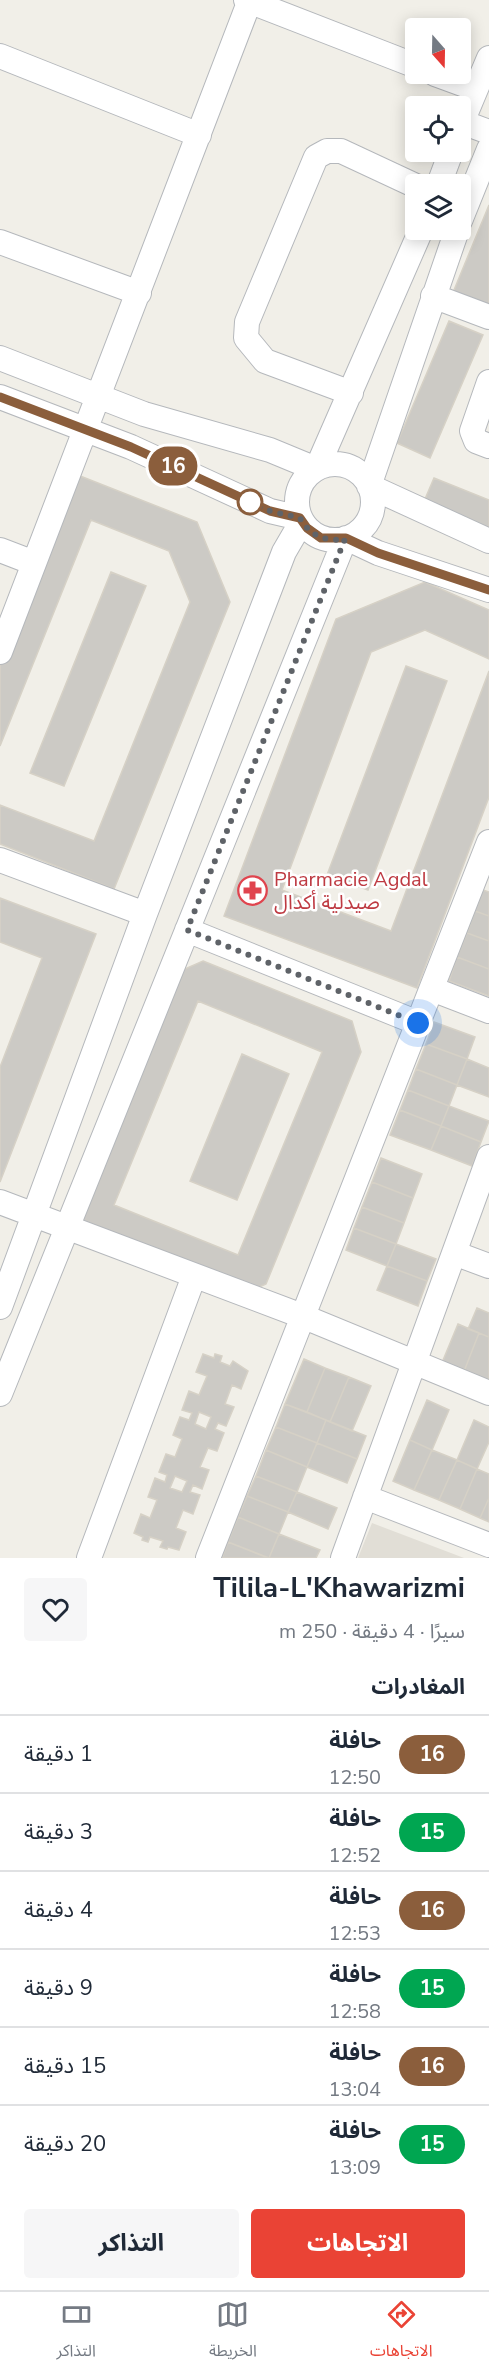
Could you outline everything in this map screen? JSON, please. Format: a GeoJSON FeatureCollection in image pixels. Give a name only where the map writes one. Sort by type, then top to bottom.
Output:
{"type":"FeatureCollection","features":[{"type":"Feature","properties":{"kind":"street"},"geometry":{"type":"LineString","coordinates":[[0,652],[249,0],[405,62]]}},
{"type":"Feature","properties":{"kind":"street"},"geometry":{"type":"LineString","coordinates":[[0,56],[198,135]]}},
{"type":"Feature","properties":{"kind":"street"},"geometry":{"type":"LineString","coordinates":[[471,101],[489,58]]}},
{"type":"Feature","properties":{"kind":"street"},"geometry":{"type":"LineString","coordinates":[[462,84],[476,89]]}},
{"type":"Feature","properties":{"kind":"street"},"geometry":{"type":"LineString","coordinates":[[471,128],[489,132]]}},
{"type":"Feature","properties":{"kind":"street"},"geometry":{"type":"LineString","coordinates":[[471,194],[489,149]]}},
{"type":"Feature","properties":{"kind":"street"},"geometry":{"type":"LineString","coordinates":[[351,393],[265,361],[246,338],[247,322],[316,158],[327,151],[341,151],[405,181]]}},
{"type":"Feature","properties":{"kind":"street"},"geometry":{"type":"LineString","coordinates":[[317,469],[417,240]]}},
{"type":"Feature","properties":{"kind":"street"},"geometry":{"type":"LineString","coordinates":[[425,240],[447,255]]}},
{"type":"Feature","properties":{"kind":"street"},"geometry":{"type":"LineString","coordinates":[[369,486],[453,240]]}},
{"type":"Feature","properties":{"kind":"street"},"geometry":{"type":"LineString","coordinates":[[0,242],[139,293]]}},
{"type":"Feature","properties":{"kind":"street"},"geometry":{"type":"LineString","coordinates":[[433,296],[489,317]]}},
{"type":"Feature","properties":{"kind":"street"},"geometry":{"type":"LineString","coordinates":[[0,358],[144,414],[270,450],[317,469]]}},
{"type":"Feature","properties":{"kind":"street"},"geometry":{"type":"LineString","coordinates":[[489,382],[472,431],[476,441],[489,446]]}},
{"type":"Feature","properties":{"kind":"street"},"geometry":{"type":"LineString","coordinates":[[0,397],[87,429],[270,511],[301,520],[321,538],[346,538],[356,534],[370,518],[373,496],[362,475],[347,466],[329,465],[317,469],[302,482],[298,490],[296,500],[301,520],[282,558],[145,914],[0,1306]]}},
{"type":"Feature","properties":{"kind":"street"},"geometry":{"type":"LineString","coordinates":[[369,486],[489,541]]}},
{"type":"Feature","properties":{"kind":"street"},"geometry":{"type":"LineString","coordinates":[[346,538],[378,553],[489,590]]}},
{"type":"Feature","properties":{"kind":"street"},"geometry":{"type":"LineString","coordinates":[[0,1394],[65,1227],[346,538]]}},
{"type":"Feature","properties":{"kind":"street"},"geometry":{"type":"LineString","coordinates":[[0,550],[34,563]]}},
{"type":"Feature","properties":{"kind":"street"},"geometry":{"type":"LineString","coordinates":[[208,1558],[489,842]]}},
{"type":"Feature","properties":{"kind":"street"},"geometry":{"type":"LineString","coordinates":[[0,860],[145,914]]}},
{"type":"Feature","properties":{"kind":"street"},"geometry":{"type":"LineString","coordinates":[[187,930],[418,1023]]}},
{"type":"Feature","properties":{"kind":"street"},"geometry":{"type":"LineString","coordinates":[[432,989],[489,1011]]}},
{"type":"Feature","properties":{"kind":"street"},"geometry":{"type":"LineString","coordinates":[[343,1558],[489,1157]]}},
{"type":"Feature","properties":{"kind":"street"},"geometry":{"type":"LineString","coordinates":[[0,1202],[302,1316],[489,1393]]}},
{"type":"Feature","properties":{"kind":"street"},"geometry":{"type":"LineString","coordinates":[[454,1253],[489,1266]]}},
{"type":"Feature","properties":{"kind":"street"},"geometry":{"type":"LineString","coordinates":[[89,1558],[194,1276]]}},
{"type":"Feature","properties":{"kind":"street"},"geometry":{"type":"LineString","coordinates":[[365,1497],[489,1545]]}},
{"type":"Feature","properties":{"kind":"shaded area"},"geometry":{"type":"Polygon","coordinates":[[[372,1523],[464,1558],[358,1558],[372,1523]]]}},
{"type":"Feature","properties":{"kind":"building"},"geometry":{"type":"Polygon","coordinates":[[[489,205],[489,304],[452,295],[489,205]]]}},
{"type":"Feature","properties":{"kind":"building"},"geometry":{"type":"Polygon","coordinates":[[[449,321],[483,335],[430,458],[397,443],[449,321]]]}},
{"type":"Feature","properties":{"kind":"building"},"geometry":{"type":"Polygon","coordinates":[[[70,472],[197,522],[230,602],[114,889],[0,844],[0,805],[94,841],[190,602],[169,551],[91,520],[0,746],[0,647],[70,472]]]}},
{"type":"Feature","properties":{"kind":"building"},"geometry":{"type":"Polygon","coordinates":[[[434,478],[489,500],[489,534],[422,506],[434,478]]]}},
{"type":"Feature","properties":{"kind":"building"},"geometry":{"type":"Polygon","coordinates":[[[111,572],[146,586],[64,786],[30,773],[111,572]]]}},
{"type":"Feature","properties":{"kind":"building"},"geometry":{"type":"Polygon","coordinates":[[[425,582],[489,610],[489,659],[425,630],[371,652],[282,890],[391,931],[489,671],[489,797],[417,988],[224,916],[336,619],[425,582]]]}},
{"type":"Feature","properties":{"kind":"building"},"geometry":{"type":"Polygon","coordinates":[[[406,666],[447,681],[368,890],[327,875],[406,666]]]}},
{"type":"Feature","properties":{"kind":"building"},"geometry":{"type":"Polygon","coordinates":[[[483,890],[489,892],[489,916],[475,911],[483,890]]]}},
{"type":"Feature","properties":{"kind":"building"},"geometry":{"type":"Polygon","coordinates":[[[0,898],[96,934],[0,1182],[0,1067],[42,958],[0,942],[0,898]]]}},
{"type":"Feature","properties":{"kind":"building"},"geometry":{"type":"Polygon","coordinates":[[[475,911],[489,916],[489,941],[467,933],[475,911]]]}},
{"type":"Feature","properties":{"kind":"building"},"geometry":{"type":"Polygon","coordinates":[[[467,933],[489,941],[489,969],[457,957],[467,933]]]}},
{"type":"Feature","properties":{"kind":"building"},"geometry":{"type":"Polygon","coordinates":[[[457,957],[489,969],[489,996],[449,981],[457,957]]]}},
{"type":"Feature","properties":{"kind":"building"},"geometry":{"type":"Polygon","coordinates":[[[203,961],[352,1021],[361,1052],[266,1284],[244,1294],[90,1234],[76,1213],[171,975],[203,961]],[[198,1001],[114,1205],[238,1255],[322,1052],[198,1001]]]}},
{"type":"Feature","properties":{"kind":"building"},"geometry":{"type":"Polygon","coordinates":[[[434,1022],[475,1037],[467,1059],[426,1044],[434,1022]]]}},
{"type":"Feature","properties":{"kind":"building"},"geometry":{"type":"Polygon","coordinates":[[[426,1044],[467,1059],[457,1085],[416,1069],[426,1044]]]}},
{"type":"Feature","properties":{"kind":"building"},"geometry":{"type":"Polygon","coordinates":[[[242,1054],[289,1074],[237,1200],[190,1181],[242,1054]]]}},
{"type":"Feature","properties":{"kind":"building"},"geometry":{"type":"Polygon","coordinates":[[[467,1059],[489,1068],[489,1097],[457,1085],[467,1059]]]}},
{"type":"Feature","properties":{"kind":"building"},"geometry":{"type":"Polygon","coordinates":[[[416,1069],[457,1085],[449,1106],[408,1090],[416,1069]]]}},
{"type":"Feature","properties":{"kind":"building"},"geometry":{"type":"Polygon","coordinates":[[[408,1090],[449,1106],[441,1126],[400,1110],[408,1090]]]}},
{"type":"Feature","properties":{"kind":"building"},"geometry":{"type":"Polygon","coordinates":[[[449,1106],[489,1121],[481,1142],[441,1126],[449,1106]]]}},
{"type":"Feature","properties":{"kind":"building"},"geometry":{"type":"Polygon","coordinates":[[[400,1110],[441,1126],[431,1150],[390,1135],[400,1110]]]}},
{"type":"Feature","properties":{"kind":"building"},"geometry":{"type":"Polygon","coordinates":[[[441,1126],[481,1142],[472,1166],[431,1150],[441,1126]]]}},
{"type":"Feature","properties":{"kind":"building"},"geometry":{"type":"Polygon","coordinates":[[[381,1158],[422,1174],[413,1198],[372,1182],[381,1158]]]}},
{"type":"Feature","properties":{"kind":"building"},"geometry":{"type":"Polygon","coordinates":[[[372,1182],[413,1198],[404,1223],[362,1207],[372,1182]]]}},
{"type":"Feature","properties":{"kind":"building"},"geometry":{"type":"Polygon","coordinates":[[[362,1207],[404,1223],[396,1244],[354,1228],[362,1207]]]}},
{"type":"Feature","properties":{"kind":"building"},"geometry":{"type":"Polygon","coordinates":[[[354,1228],[396,1244],[387,1266],[346,1250],[354,1228]]]}},
{"type":"Feature","properties":{"kind":"building"},"geometry":{"type":"Polygon","coordinates":[[[396,1244],[436,1259],[427,1281],[387,1266],[396,1244]]]}},
{"type":"Feature","properties":{"kind":"building"},"geometry":{"type":"Polygon","coordinates":[[[387,1266],[427,1281],[418,1306],[377,1290],[387,1266]]]}},
{"type":"Feature","properties":{"kind":"building"},"geometry":{"type":"Polygon","coordinates":[[[477,1308],[489,1313],[489,1337],[468,1329],[477,1308]]]}},
{"type":"Feature","properties":{"kind":"building"},"geometry":{"type":"Polygon","coordinates":[[[458,1324],[479,1333],[463,1374],[441,1365],[458,1324]]]}},
{"type":"Feature","properties":{"kind":"building"},"geometry":{"type":"Polygon","coordinates":[[[479,1333],[489,1337],[489,1382],[463,1374],[479,1333]]]}},
{"type":"Feature","properties":{"kind":"building"},"geometry":{"type":"Polygon","coordinates":[[[203,1354],[214,1358],[215,1354],[222,1356],[220,1362],[230,1366],[233,1361],[248,1371],[241,1389],[232,1385],[225,1404],[234,1407],[226,1426],[218,1423],[215,1429],[224,1433],[217,1451],[208,1448],[200,1467],[209,1470],[202,1489],[193,1485],[190,1492],[200,1495],[193,1514],[183,1510],[176,1528],[186,1532],[179,1550],[168,1547],[167,1549],[160,1547],[163,1541],[150,1537],[148,1542],[134,1533],[141,1514],[150,1518],[157,1500],[148,1497],[155,1478],[165,1482],[167,1475],[159,1472],[166,1454],[175,1457],[182,1439],[173,1435],[180,1417],[189,1420],[192,1413],[182,1410],[189,1391],[199,1395],[207,1376],[196,1372],[203,1354]],[[199,1412],[195,1424],[206,1429],[211,1417],[199,1412]],[[175,1476],[170,1488],[182,1492],[187,1481],[175,1476]]]}},
{"type":"Feature","properties":{"kind":"building"},"geometry":{"type":"Polygon","coordinates":[[[304,1359],[325,1368],[307,1412],[285,1404],[304,1359]]]}},
{"type":"Feature","properties":{"kind":"building"},"geometry":{"type":"Polygon","coordinates":[[[325,1368],[349,1377],[330,1422],[307,1412],[325,1368]]]}},
{"type":"Feature","properties":{"kind":"building"},"geometry":{"type":"Polygon","coordinates":[[[349,1377],[371,1386],[352,1431],[330,1422],[349,1377]]]}},
{"type":"Feature","properties":{"kind":"building"},"geometry":{"type":"Polygon","coordinates":[[[427,1400],[449,1410],[432,1450],[410,1440],[427,1400]]]}},
{"type":"Feature","properties":{"kind":"building"},"geometry":{"type":"Polygon","coordinates":[[[285,1404],[326,1420],[317,1443],[276,1427],[285,1404]]]}},
{"type":"Feature","properties":{"kind":"building"},"geometry":{"type":"Polygon","coordinates":[[[326,1420],[366,1436],[357,1459],[317,1443],[326,1420]]]}},
{"type":"Feature","properties":{"kind":"building"},"geometry":{"type":"Polygon","coordinates":[[[474,1420],[489,1427],[489,1442],[477,1469],[457,1460],[474,1420]]]}},
{"type":"Feature","properties":{"kind":"building"},"geometry":{"type":"Polygon","coordinates":[[[276,1427],[317,1443],[307,1467],[266,1450],[276,1427]]]}},
{"type":"Feature","properties":{"kind":"building"},"geometry":{"type":"Polygon","coordinates":[[[410,1440],[432,1450],[414,1490],[393,1481],[410,1440]]]}},
{"type":"Feature","properties":{"kind":"building"},"geometry":{"type":"Polygon","coordinates":[[[317,1443],[357,1459],[347,1483],[307,1467],[317,1443]]]}},
{"type":"Feature","properties":{"kind":"building"},"geometry":{"type":"Polygon","coordinates":[[[266,1450],[307,1467],[297,1492],[256,1476],[266,1450]]]}},
{"type":"Feature","properties":{"kind":"building"},"geometry":{"type":"Polygon","coordinates":[[[432,1450],[457,1460],[439,1500],[414,1490],[432,1450]]]}},
{"type":"Feature","properties":{"kind":"building"},"geometry":{"type":"Polygon","coordinates":[[[457,1460],[477,1469],[460,1509],[439,1500],[457,1460]]]}},
{"type":"Feature","properties":{"kind":"building"},"geometry":{"type":"Polygon","coordinates":[[[477,1469],[489,1474],[489,1498],[480,1518],[460,1509],[477,1469]]]}},
{"type":"Feature","properties":{"kind":"building"},"geometry":{"type":"Polygon","coordinates":[[[256,1476],[297,1492],[288,1512],[247,1496],[256,1476]]]}},
{"type":"Feature","properties":{"kind":"building"},"geometry":{"type":"Polygon","coordinates":[[[297,1492],[337,1508],[328,1529],[288,1512],[297,1492]]]}},
{"type":"Feature","properties":{"kind":"building"},"geometry":{"type":"Polygon","coordinates":[[[247,1496],[288,1512],[279,1534],[238,1517],[247,1496]]]}},
{"type":"Feature","properties":{"kind":"building"},"geometry":{"type":"Polygon","coordinates":[[[489,1498],[489,1522],[480,1518],[489,1498]]]}},
{"type":"Feature","properties":{"kind":"building"},"geometry":{"type":"Polygon","coordinates":[[[238,1517],[279,1534],[269,1558],[228,1542],[238,1517]]]}},
{"type":"Feature","properties":{"kind":"building"},"geometry":{"type":"Polygon","coordinates":[[[279,1534],[320,1550],[316,1558],[269,1558],[279,1534]]]}},
{"type":"Feature","properties":{"kind":"building"},"geometry":{"type":"Polygon","coordinates":[[[228,1542],[268,1558],[222,1558],[228,1542]]]}},
{"type":"Feature","properties":{"kind":"bus line","name":"16"},"geometry":{"type":"LineString","coordinates":[[0,397],[131,447],[270,511],[300,518],[313,534],[321,538],[329,540],[346,538],[378,553],[489,590]]}},
{"type":"Feature","properties":{"kind":"place","name":"Pharmacie Agdal صيدلية أكدال"},"geometry":{"type":"Point","coordinates":[253,890]}},
{"type":"Feature","properties":{"kind":"route"},"geometry":{"type":"LineString","coordinates":[[250,502],[270,511],[300,518],[313,534],[321,538],[345,539],[187,930],[418,1023]]}}]}
